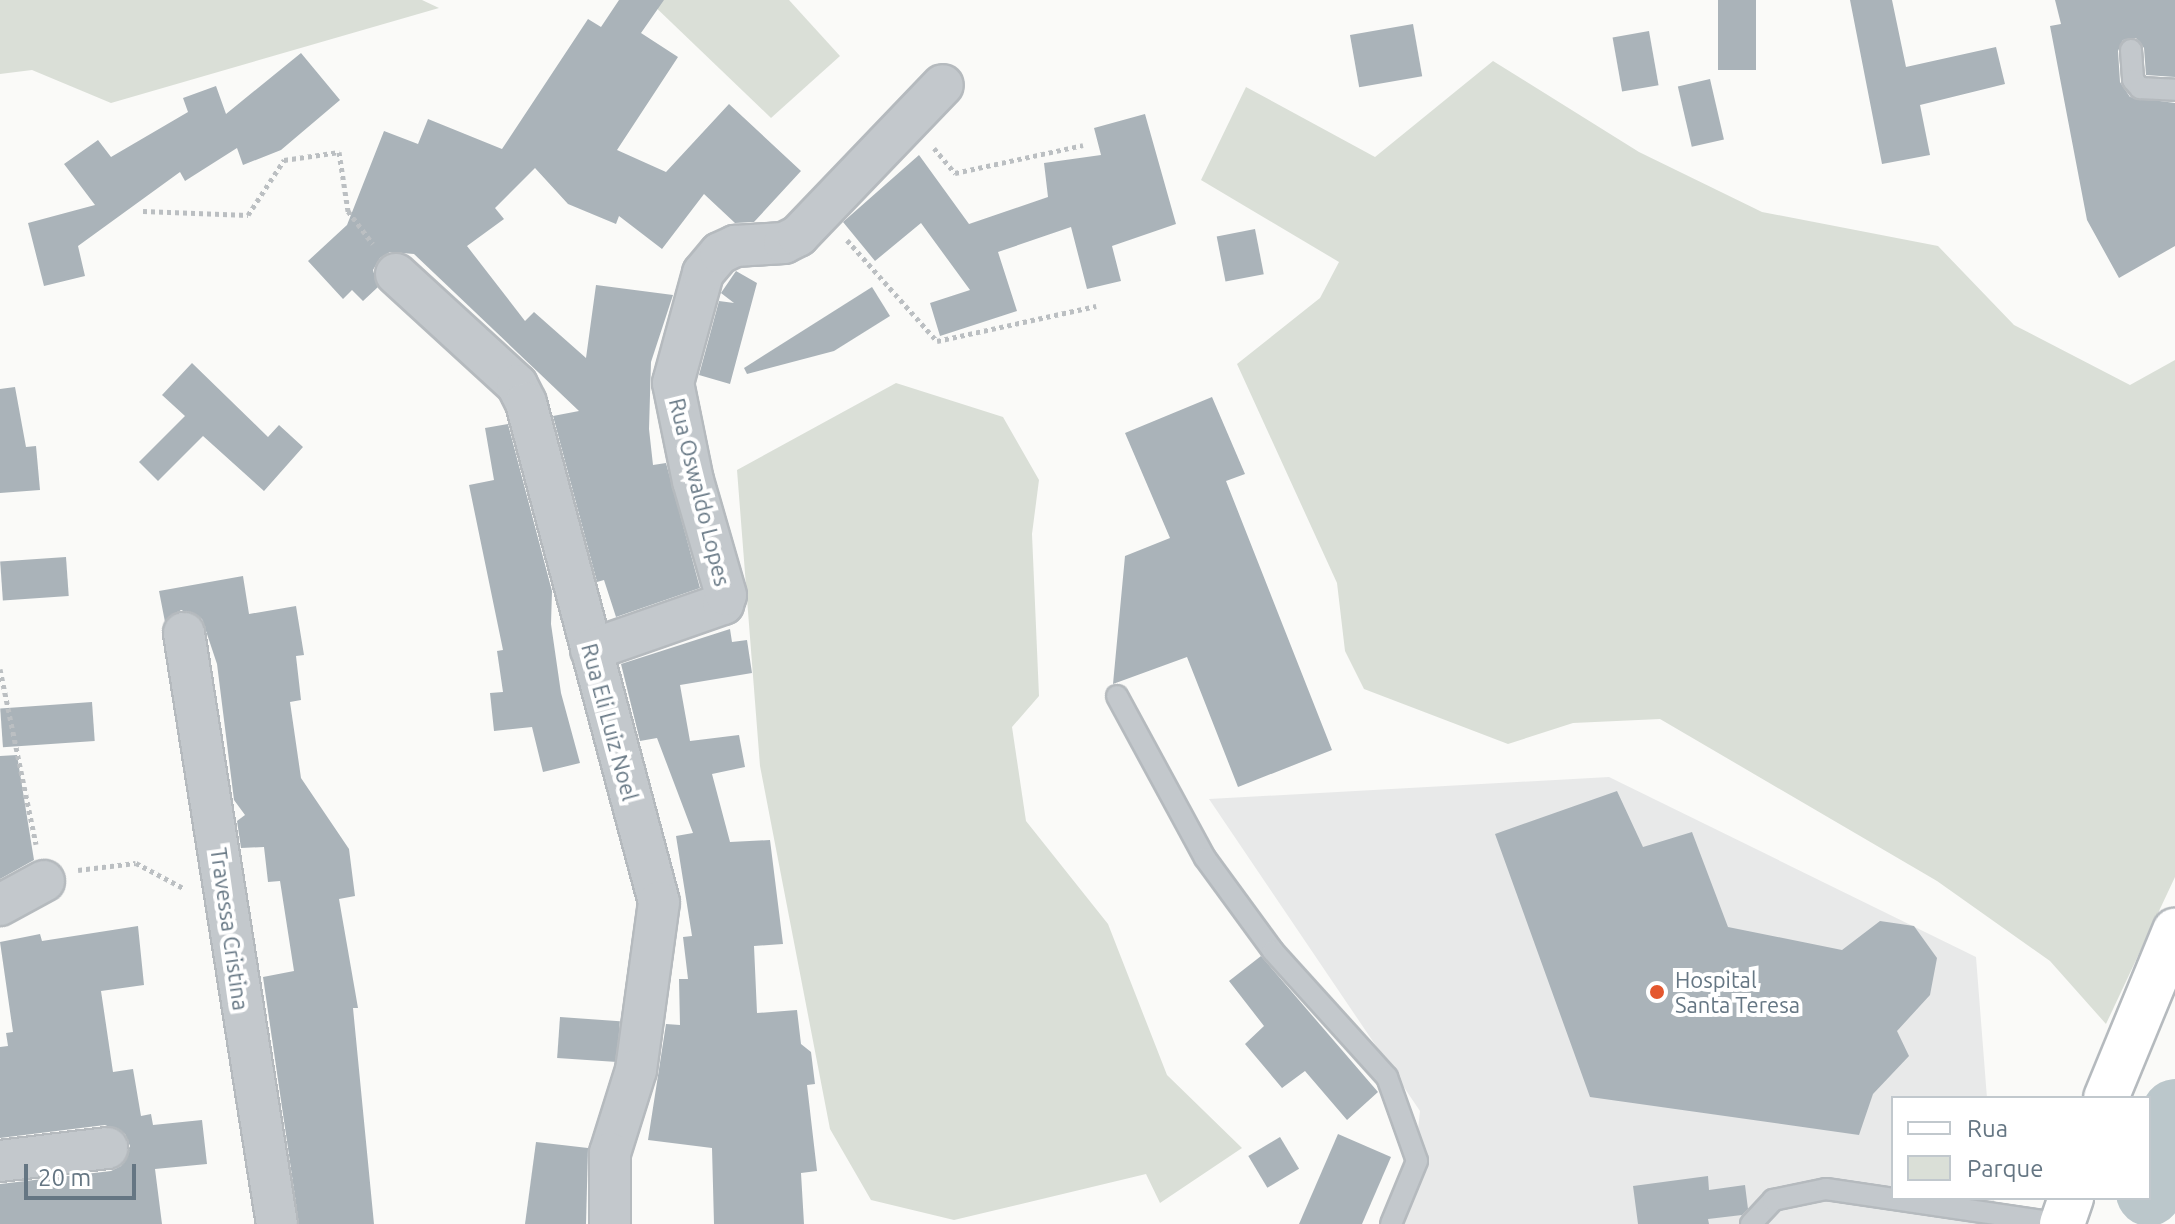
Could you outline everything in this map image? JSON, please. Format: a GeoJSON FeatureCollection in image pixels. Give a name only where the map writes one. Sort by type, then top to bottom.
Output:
{"type":"FeatureCollection","features":[{"type":"Feature","properties":{"kind":"main road"},"geometry":{"type":"LineString","coordinates":[[2107,1096],[2175,931]]}},
{"type":"Feature","properties":{"kind":"main road"},"geometry":{"type":"LineString","coordinates":[[2062,1224],[2070,1200]]}},
{"type":"Feature","properties":{"kind":"street","name":"Rua Oswaldo Lopes"},"geometry":{"type":"LineString","coordinates":[[591,650],[723,604],[726,595],[693,481],[673,383],[703,273],[720,253],[735,246],[784,243],[822,213],[943,85]]}},
{"type":"Feature","properties":{"kind":"street","name":"Rua Eli Luiz Noel"},"geometry":{"type":"LineString","coordinates":[[396,274],[517,385],[659,902],[636,1070],[610,1153],[610,1224]]}},
{"type":"Feature","properties":{"kind":"street","name":"Travessa Cristina"},"geometry":{"type":"LineString","coordinates":[[184,633],[277,1224]]}},
{"type":"Feature","properties":{"kind":"street"},"geometry":{"type":"LineString","coordinates":[[0,905],[44,881]]}},
{"type":"Feature","properties":{"kind":"street"},"geometry":{"type":"LineString","coordinates":[[0,1161],[107,1148]]}},
{"type":"Feature","properties":{"kind":"lane"},"geometry":{"type":"LineString","coordinates":[[2131,50],[2133,80],[2140,88],[2175,90]]}},
{"type":"Feature","properties":{"kind":"lane"},"geometry":{"type":"LineString","coordinates":[[1117,696],[1205,858],[1273,951],[1387,1077],[1417,1161],[1391,1224]]}},
{"type":"Feature","properties":{"kind":"lane"},"geometry":{"type":"LineString","coordinates":[[1751,1224],[1773,1200],[1826,1189],[1891,1199]]}},
{"type":"Feature","properties":{"kind":"lane"},"geometry":{"type":"LineString","coordinates":[[1900,1200],[2062,1224]]}},
{"type":"Feature","properties":{"kind":"path"},"geometry":{"type":"LineString","coordinates":[[911,119],[955,173],[1083,145]]}},
{"type":"Feature","properties":{"kind":"path"},"geometry":{"type":"LineString","coordinates":[[143,211],[248,215],[284,160],[339,152],[348,211],[396,274]]}},
{"type":"Feature","properties":{"kind":"path"},"geometry":{"type":"LineString","coordinates":[[822,213],[937,341],[1096,306]]}},
{"type":"Feature","properties":{"kind":"path"},"geometry":{"type":"LineString","coordinates":[[0,669],[44,881],[99,865],[136,863],[168,877],[230,923]]}},
{"type":"Feature","properties":{"kind":"shaded area","name":"Hospital Santa Teresa"},"geometry":{"type":"Polygon","coordinates":[[[1609,777],[1976,957],[1987,1096],[1891,1096],[1891,1200],[1994,1200],[1996,1224],[1394,1224],[1412,1185],[1420,1111],[1209,799],[1609,777]]]}},
{"type":"Feature","properties":{"kind":"green space"},"geometry":{"type":"Polygon","coordinates":[[[0,0],[422,0],[439,8],[111,103],[32,70],[0,74],[0,0]]]}},
{"type":"Feature","properties":{"kind":"green space"},"geometry":{"type":"Polygon","coordinates":[[[648,0],[789,0],[840,56],[771,118],[648,0]]]}},
{"type":"Feature","properties":{"kind":"green space"},"geometry":{"type":"Polygon","coordinates":[[[1493,61],[1639,152],[1762,212],[1938,246],[2014,325],[2130,385],[2175,360],[2175,877],[2106,1024],[2050,961],[1937,881],[1660,719],[1573,723],[1508,744],[1364,689],[1345,651],[1337,583],[1237,364],[1320,298],[1339,262],[1201,180],[1246,87],[1375,157],[1493,61]]]}},
{"type":"Feature","properties":{"kind":"green space"},"geometry":{"type":"Polygon","coordinates":[[[896,383],[1003,417],[1039,480],[1032,534],[1039,696],[1012,727],[1026,821],[1108,924],[1167,1075],[1242,1148],[1160,1203],[1146,1174],[954,1220],[871,1200],[830,1129],[760,766],[737,470],[896,383]]]}},
{"type":"Feature","properties":{"kind":"building"},"geometry":{"type":"Polygon","coordinates":[[[619,0],[664,0],[641,33],[678,57],[617,150],[666,172],[729,104],[801,171],[754,222],[735,223],[704,194],[662,249],[619,216],[616,224],[568,204],[535,168],[495,208],[504,219],[467,246],[525,321],[534,312],[586,358],[596,285],[673,295],[651,362],[649,429],[653,465],[666,463],[700,588],[616,617],[604,580],[597,582],[553,416],[579,411],[414,254],[390,252],[380,258],[373,270],[378,287],[363,301],[352,290],[343,299],[308,261],[347,225],[384,131],[418,144],[428,119],[502,149],[588,19],[601,27],[619,0]]]}},
{"type":"Feature","properties":{"kind":"building"},"geometry":{"type":"Polygon","coordinates":[[[1718,0],[1756,0],[1756,70],[1718,70],[1718,0]]]}},
{"type":"Feature","properties":{"kind":"building"},"geometry":{"type":"Polygon","coordinates":[[[1850,0],[1892,0],[1906,67],[1996,47],[2005,84],[1920,105],[1930,155],[1882,164],[1850,0]]]}},
{"type":"Feature","properties":{"kind":"building"},"geometry":{"type":"Polygon","coordinates":[[[2055,0],[2175,0],[2175,77],[2146,75],[2144,48],[2136,38],[2123,40],[2118,51],[2120,82],[2130,97],[2175,103],[2175,246],[2119,278],[2087,220],[2050,26],[2061,24],[2055,0]]]}},
{"type":"Feature","properties":{"kind":"building"},"geometry":{"type":"Polygon","coordinates":[[[1413,24],[1422,76],[1359,87],[1350,35],[1413,24]]]}},
{"type":"Feature","properties":{"kind":"building"},"geometry":{"type":"Polygon","coordinates":[[[1649,31],[1659,85],[1622,92],[1613,37],[1649,31]]]}},
{"type":"Feature","properties":{"kind":"building"},"geometry":{"type":"Polygon","coordinates":[[[301,53],[340,100],[281,150],[243,165],[237,148],[185,181],[180,172],[78,246],[85,276],[44,286],[28,223],[95,205],[64,164],[98,140],[111,157],[188,112],[183,98],[216,86],[226,114],[301,53]]]}},
{"type":"Feature","properties":{"kind":"building"},"geometry":{"type":"Polygon","coordinates":[[[1710,79],[1724,139],[1692,147],[1678,86],[1710,79]]]}},
{"type":"Feature","properties":{"kind":"building"},"geometry":{"type":"Polygon","coordinates":[[[1145,114],[1176,224],[1112,246],[1121,281],[1087,289],[1071,227],[998,252],[1017,311],[940,336],[930,303],[970,290],[921,223],[875,261],[843,222],[919,155],[969,224],[1048,197],[1044,163],[1101,155],[1094,128],[1145,114]]]}},
{"type":"Feature","properties":{"kind":"building"},"geometry":{"type":"Polygon","coordinates":[[[1255,229],[1264,274],[1225,282],[1217,236],[1255,229]]]}},
{"type":"Feature","properties":{"kind":"building"},"geometry":{"type":"Polygon","coordinates":[[[736,271],[757,283],[730,384],[699,375],[719,301],[734,303],[721,293],[736,271]]]}},
{"type":"Feature","properties":{"kind":"building"},"geometry":{"type":"Polygon","coordinates":[[[872,287],[890,316],[834,351],[747,374],[744,368],[872,287]]]}},
{"type":"Feature","properties":{"kind":"building"},"geometry":{"type":"Polygon","coordinates":[[[192,363],[268,437],[279,425],[303,447],[264,491],[203,436],[158,481],[139,462],[185,416],[162,395],[192,363]]]}},
{"type":"Feature","properties":{"kind":"building"},"geometry":{"type":"Polygon","coordinates":[[[15,387],[26,447],[36,446],[40,490],[0,493],[0,389],[15,387]]]}},
{"type":"Feature","properties":{"kind":"building"},"geometry":{"type":"Polygon","coordinates":[[[1212,397],[1245,474],[1226,481],[1332,750],[1238,787],[1187,657],[1113,684],[1125,556],[1170,538],[1125,433],[1212,397]]]}},
{"type":"Feature","properties":{"kind":"building"},"geometry":{"type":"Polygon","coordinates":[[[508,424],[552,591],[551,624],[561,693],[580,763],[543,772],[532,727],[494,731],[490,693],[503,692],[497,651],[503,650],[469,485],[494,480],[485,428],[508,424]]]}},
{"type":"Feature","properties":{"kind":"building"},"geometry":{"type":"Polygon","coordinates":[[[66,557],[69,596],[3,601],[0,562],[66,557]]]}},
{"type":"Feature","properties":{"kind":"building"},"geometry":{"type":"Polygon","coordinates":[[[243,576],[249,614],[296,606],[304,655],[296,656],[301,700],[290,702],[301,778],[349,849],[355,896],[339,899],[358,1008],[353,1008],[374,1224],[299,1224],[263,977],[294,971],[280,881],[268,882],[264,847],[241,848],[237,821],[245,815],[234,800],[217,664],[202,619],[181,610],[165,622],[159,591],[243,576]]]}},
{"type":"Feature","properties":{"kind":"building"},"geometry":{"type":"Polygon","coordinates":[[[730,629],[732,642],[747,640],[752,673],[680,685],[690,741],[739,735],[745,767],[712,774],[730,842],[770,840],[783,944],[754,946],[757,1013],[797,1010],[801,1044],[811,1052],[815,1084],[807,1085],[817,1171],[801,1173],[804,1224],[714,1224],[712,1148],[648,1140],[666,1024],[680,1025],[679,979],[688,979],[683,937],[692,936],[676,836],[693,833],[657,738],[640,741],[621,664],[730,629]]]}},
{"type":"Feature","properties":{"kind":"building"},"geometry":{"type":"Polygon","coordinates":[[[92,702],[95,741],[3,747],[0,708],[92,702]]]}},
{"type":"Feature","properties":{"kind":"building"},"geometry":{"type":"Polygon","coordinates":[[[17,755],[34,860],[0,879],[0,756],[17,755]]]}},
{"type":"Feature","properties":{"kind":"building"},"geometry":{"type":"Polygon","coordinates":[[[1617,791],[1643,847],[1692,832],[1728,927],[1842,950],[1880,921],[1914,926],[1937,958],[1930,995],[1897,1031],[1909,1056],[1873,1094],[1859,1135],[1590,1097],[1495,834],[1617,791]]]}},
{"type":"Feature","properties":{"kind":"building"},"geometry":{"type":"Polygon","coordinates":[[[138,926],[144,985],[101,991],[113,1072],[133,1069],[141,1116],[151,1114],[153,1125],[202,1120],[207,1164],[155,1169],[162,1224],[0,1224],[0,1184],[111,1171],[121,1166],[130,1146],[125,1134],[105,1125],[0,1138],[0,1047],[8,1046],[6,1033],[13,1032],[0,942],[40,934],[42,941],[138,926]]]}},
{"type":"Feature","properties":{"kind":"building"},"geometry":{"type":"Polygon","coordinates":[[[1261,956],[1378,1092],[1347,1120],[1305,1071],[1282,1088],[1245,1044],[1264,1026],[1229,981],[1261,956]]]}},
{"type":"Feature","properties":{"kind":"building"},"geometry":{"type":"Polygon","coordinates":[[[560,1017],[620,1021],[617,1062],[557,1058],[560,1017]]]}},
{"type":"Feature","properties":{"kind":"building"},"geometry":{"type":"Polygon","coordinates":[[[1338,1134],[1391,1157],[1362,1224],[1299,1224],[1338,1134]]]}},
{"type":"Feature","properties":{"kind":"building"},"geometry":{"type":"Polygon","coordinates":[[[1280,1137],[1299,1169],[1267,1188],[1248,1156],[1280,1137]]]}},
{"type":"Feature","properties":{"kind":"building"},"geometry":{"type":"Polygon","coordinates":[[[536,1142],[588,1148],[586,1224],[525,1224],[536,1142]]]}},
{"type":"Feature","properties":{"kind":"building"},"geometry":{"type":"Polygon","coordinates":[[[1708,1176],[1709,1190],[1745,1185],[1748,1209],[1742,1215],[1708,1219],[1709,1224],[1638,1224],[1633,1186],[1708,1176]]]}},
{"type":"Feature","properties":{"kind":"waterway"},"geometry":{"type":"LineString","coordinates":[[2151,1187],[2175,1112]]}},
{"type":"Feature","properties":{"kind":"place","name":"Hospital Santa Teresa"},"geometry":{"type":"Point","coordinates":[1657,992]}}]}
